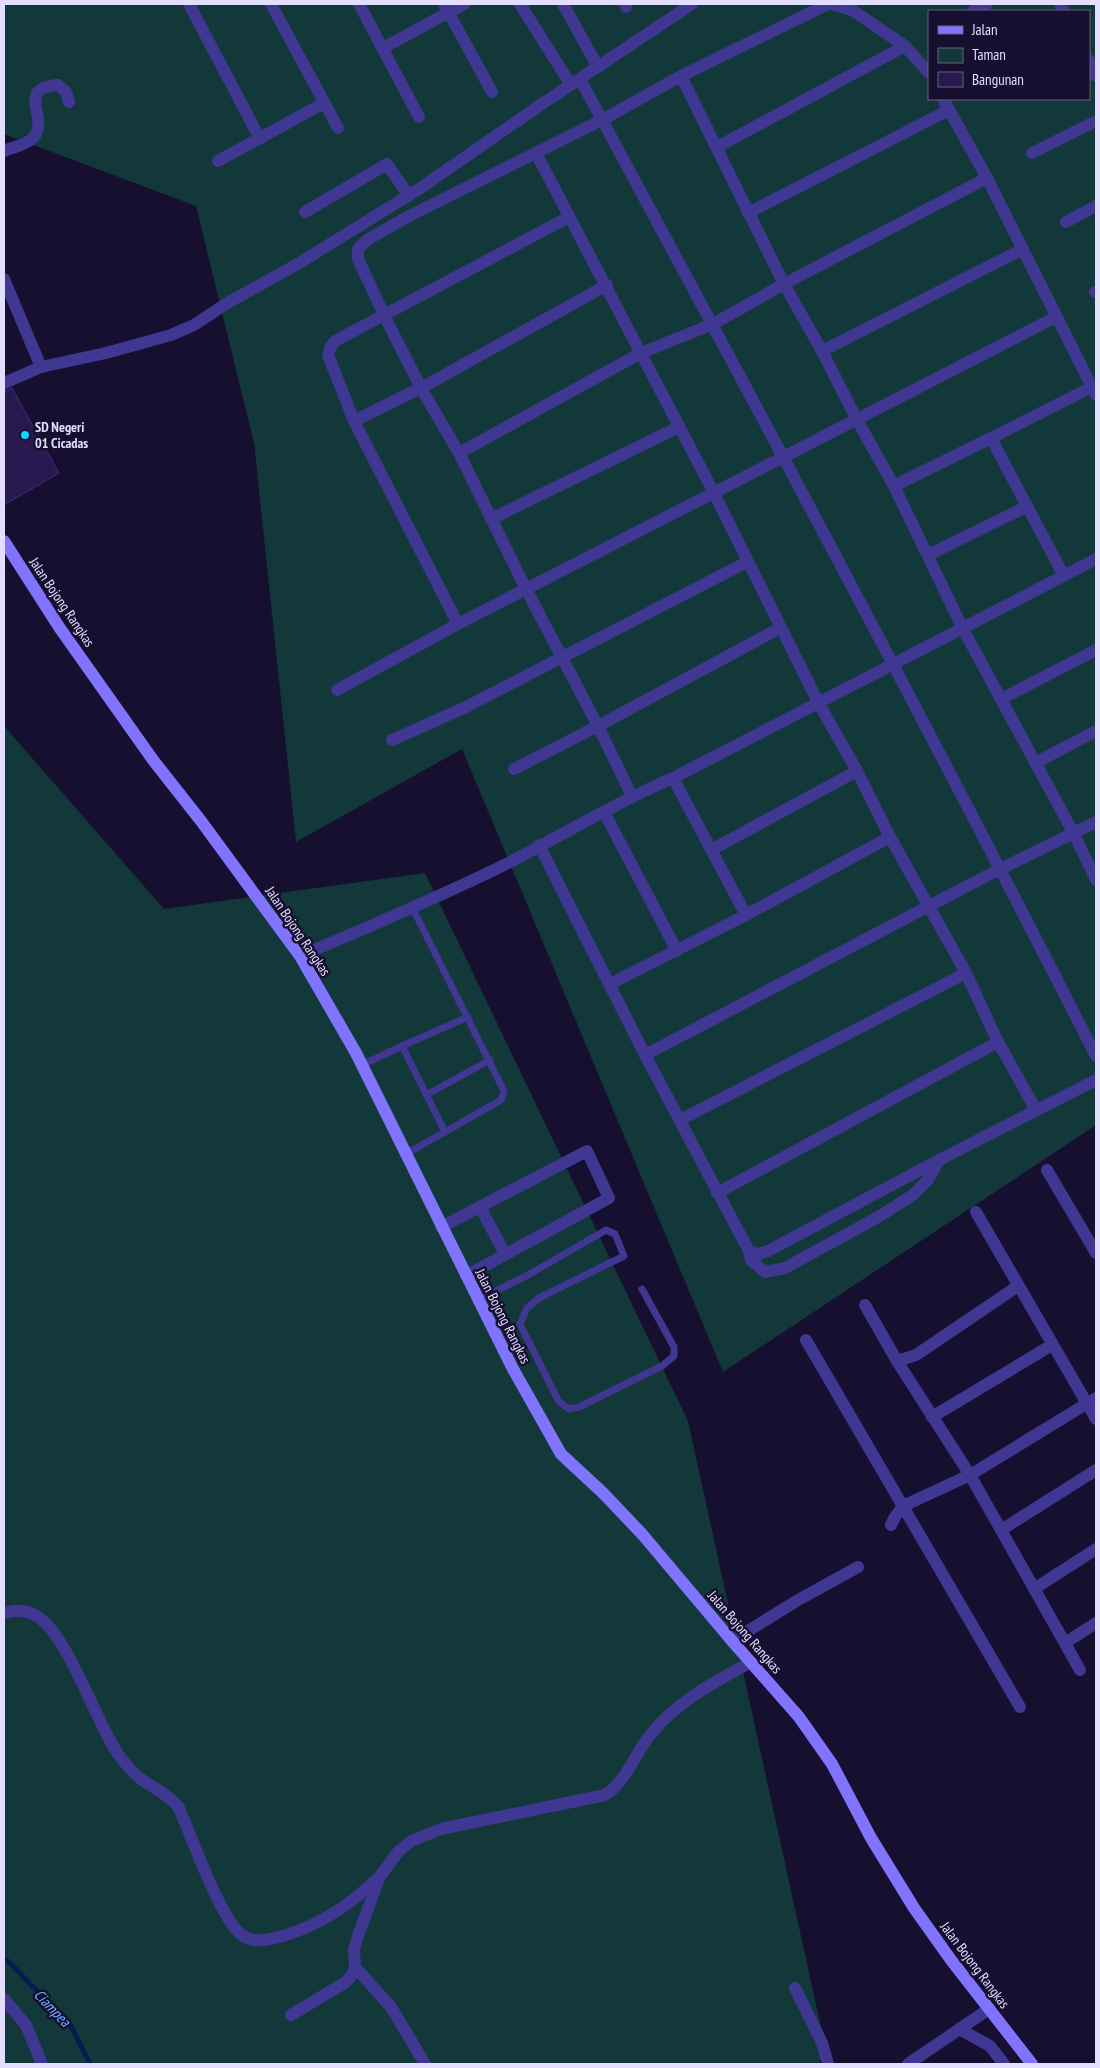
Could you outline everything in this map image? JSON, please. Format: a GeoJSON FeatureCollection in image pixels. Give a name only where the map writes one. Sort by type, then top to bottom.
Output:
{"type":"FeatureCollection","features":[{"type":"Feature","properties":{"kind":"main road","name":"Jalan Bojong Rangkas"},"geometry":{"type":"LineString","coordinates":[[4,541],[59,627],[153,760],[212,836],[300,956],[362,1065],[528,1399],[561,1454],[604,1493],[642,1534],[732,1642],[799,1717],[832,1764],[871,1838],[914,1908],[951,1960],[1032,2064]]}},
{"type":"Feature","properties":{"kind":"street"},"geometry":{"type":"LineString","coordinates":[[189,4],[260,139]]}},
{"type":"Feature","properties":{"kind":"street"},"geometry":{"type":"LineString","coordinates":[[271,4],[338,128]]}},
{"type":"Feature","properties":{"kind":"street"},"geometry":{"type":"LineString","coordinates":[[360,4],[419,117]]}},
{"type":"Feature","properties":{"kind":"street"},"geometry":{"type":"LineString","coordinates":[[383,48],[446,8],[464,4]]}},
{"type":"Feature","properties":{"kind":"street"},"geometry":{"type":"LineString","coordinates":[[520,4],[602,120],[893,663],[1096,1056]]}},
{"type":"Feature","properties":{"kind":"street"},"geometry":{"type":"LineString","coordinates":[[563,4],[598,67]]}},
{"type":"Feature","properties":{"kind":"street"},"geometry":{"type":"LineString","coordinates":[[4,383],[41,368],[106,354],[170,335],[194,325],[228,302],[296,265],[409,196],[692,4]]}},
{"type":"Feature","properties":{"kind":"street"},"geometry":{"type":"LineString","coordinates":[[632,796],[598,726],[560,658],[459,453],[421,388],[384,315],[358,259],[358,249],[366,240],[402,220],[602,120],[681,76],[829,4],[852,10],[905,46],[928,72]]}},
{"type":"Feature","properties":{"kind":"street"},"geometry":{"type":"LineString","coordinates":[[975,10],[987,4]]}},
{"type":"Feature","properties":{"kind":"street"},"geometry":{"type":"LineString","coordinates":[[446,8],[492,92]]}},
{"type":"Feature","properties":{"kind":"street"},"geometry":{"type":"LineString","coordinates":[[717,147],[905,46]]}},
{"type":"Feature","properties":{"kind":"street"},"geometry":{"type":"LineString","coordinates":[[1090,62],[1096,76]]}},
{"type":"Feature","properties":{"kind":"street"},"geometry":{"type":"LineString","coordinates":[[681,76],[784,284],[894,486],[963,629],[1074,834],[1096,880]]}},
{"type":"Feature","properties":{"kind":"street"},"geometry":{"type":"LineString","coordinates":[[4,150],[29,142],[35,137],[39,123],[34,100],[40,90],[58,85],[66,92],[69,102]]}},
{"type":"Feature","properties":{"kind":"street"},"geometry":{"type":"LineString","coordinates":[[218,161],[324,103]]}},
{"type":"Feature","properties":{"kind":"street"},"geometry":{"type":"LineString","coordinates":[[748,213],[946,104],[987,178],[1094,391],[991,438],[894,486]]}},
{"type":"Feature","properties":{"kind":"street"},"geometry":{"type":"LineString","coordinates":[[1032,153],[1096,121]]}},
{"type":"Feature","properties":{"kind":"street"},"geometry":{"type":"LineString","coordinates":[[536,153],[607,285],[714,493],[818,702],[966,974],[998,1042],[1036,1110]]}},
{"type":"Feature","properties":{"kind":"street"},"geometry":{"type":"LineString","coordinates":[[305,212],[387,164],[409,196]]}},
{"type":"Feature","properties":{"kind":"street"},"geometry":{"type":"LineString","coordinates":[[459,453],[641,353],[713,324],[784,284],[987,178]]}},
{"type":"Feature","properties":{"kind":"street"},"geometry":{"type":"LineString","coordinates":[[1066,222],[1096,206]]}},
{"type":"Feature","properties":{"kind":"street"},"geometry":{"type":"LineString","coordinates":[[458,624],[354,420],[328,356],[331,346],[335,341],[569,217]]}},
{"type":"Feature","properties":{"kind":"street"},"geometry":{"type":"LineString","coordinates":[[822,351],[1023,249]]}},
{"type":"Feature","properties":{"kind":"street"},"geometry":{"type":"LineString","coordinates":[[4,279],[41,368]]}},
{"type":"Feature","properties":{"kind":"street"},"geometry":{"type":"LineString","coordinates":[[354,420],[421,388],[607,285]]}},
{"type":"Feature","properties":{"kind":"street"},"geometry":{"type":"LineString","coordinates":[[337,690],[458,624],[1056,317]]}},
{"type":"Feature","properties":{"kind":"street"},"geometry":{"type":"LineString","coordinates":[[491,519],[679,427]]}},
{"type":"Feature","properties":{"kind":"street"},"geometry":{"type":"LineString","coordinates":[[991,438],[1064,576]]}},
{"type":"Feature","properties":{"kind":"street"},"geometry":{"type":"LineString","coordinates":[[928,555],[1026,507]]}},
{"type":"Feature","properties":{"kind":"street"},"geometry":{"type":"LineString","coordinates":[[300,956],[461,886],[510,862],[632,796],[673,778],[1096,559]]}},
{"type":"Feature","properties":{"kind":"street"},"geometry":{"type":"LineString","coordinates":[[392,740],[464,708],[747,562]]}},
{"type":"Feature","properties":{"kind":"street"},"geometry":{"type":"LineString","coordinates":[[514,769],[780,628]]}},
{"type":"Feature","properties":{"kind":"street"},"geometry":{"type":"LineString","coordinates":[[1001,699],[1096,650]]}},
{"type":"Feature","properties":{"kind":"street"},"geometry":{"type":"LineString","coordinates":[[1035,763],[1096,732]]}},
{"type":"Feature","properties":{"kind":"street"},"geometry":{"type":"LineString","coordinates":[[711,850],[857,772]]}},
{"type":"Feature","properties":{"kind":"street"},"geometry":{"type":"LineString","coordinates":[[673,778],[746,915]]}},
{"type":"Feature","properties":{"kind":"street"},"geometry":{"type":"LineString","coordinates":[[604,812],[677,951]]}},
{"type":"Feature","properties":{"kind":"street"},"geometry":{"type":"LineString","coordinates":[[645,1055],[1001,869],[1096,822]]}},
{"type":"Feature","properties":{"kind":"street"},"geometry":{"type":"LineString","coordinates":[[610,984],[746,915],[890,837]]}},
{"type":"Feature","properties":{"kind":"street"},"geometry":{"type":"LineString","coordinates":[[539,845],[645,1055],[749,1251],[751,1260],[765,1272],[785,1268],[880,1216],[913,1195],[928,1180],[939,1160]]}},
{"type":"Feature","properties":{"kind":"street"},"geometry":{"type":"LineString","coordinates":[[680,1120],[966,974]]}},
{"type":"Feature","properties":{"kind":"street"},"geometry":{"type":"LineString","coordinates":[[718,1193],[998,1042]]}},
{"type":"Feature","properties":{"kind":"street"},"geometry":{"type":"LineString","coordinates":[[749,1251],[759,1254],[768,1251],[939,1160],[1096,1080]]}},
{"type":"Feature","properties":{"kind":"street"},"geometry":{"type":"LineString","coordinates":[[441,1227],[587,1151],[609,1198],[466,1276]]}},
{"type":"Feature","properties":{"kind":"street"},"geometry":{"type":"LineString","coordinates":[[1047,1170],[1096,1253]]}},
{"type":"Feature","properties":{"kind":"street"},"geometry":{"type":"LineString","coordinates":[[480,1207],[505,1254]]}},
{"type":"Feature","properties":{"kind":"street"},"geometry":{"type":"LineString","coordinates":[[976,1212],[1052,1345],[1092,1401],[1096,1420]]}},
{"type":"Feature","properties":{"kind":"street"},"geometry":{"type":"LineString","coordinates":[[897,1361],[916,1354],[1018,1286]]}},
{"type":"Feature","properties":{"kind":"street"},"geometry":{"type":"LineString","coordinates":[[865,1305],[897,1361],[970,1475],[1080,1670]]}},
{"type":"Feature","properties":{"kind":"street"},"geometry":{"type":"LineString","coordinates":[[806,1340],[1020,1707]]}},
{"type":"Feature","properties":{"kind":"street"},"geometry":{"type":"LineString","coordinates":[[932,1417],[1052,1345]]}},
{"type":"Feature","properties":{"kind":"street"},"geometry":{"type":"LineString","coordinates":[[891,1525],[903,1506],[970,1475],[1092,1401]]}},
{"type":"Feature","properties":{"kind":"street"},"geometry":{"type":"LineString","coordinates":[[1001,1530],[1096,1470]]}},
{"type":"Feature","properties":{"kind":"street"},"geometry":{"type":"LineString","coordinates":[[1034,1589],[1096,1549]]}},
{"type":"Feature","properties":{"kind":"street"},"geometry":{"type":"LineString","coordinates":[[732,1642],[798,1600],[858,1567]]}},
{"type":"Feature","properties":{"kind":"street"},"geometry":{"type":"LineString","coordinates":[[4,1613],[17,1610],[34,1614],[48,1626],[57,1638],[85,1689],[107,1736],[119,1755],[139,1777],[172,1799],[178,1806],[224,1912],[244,1937],[264,1941],[306,1929],[347,1905],[361,1895],[380,1876],[399,1851],[411,1841],[432,1832],[605,1795],[614,1790],[639,1750],[664,1719],[706,1686],[751,1662]]}},
{"type":"Feature","properties":{"kind":"street"},"geometry":{"type":"LineString","coordinates":[[1065,1643],[1096,1623]]}},
{"type":"Feature","properties":{"kind":"street"},"geometry":{"type":"LineString","coordinates":[[292,2014],[346,1982],[352,1975],[355,1967],[354,1949],[380,1876]]}},
{"type":"Feature","properties":{"kind":"street"},"geometry":{"type":"LineString","coordinates":[[355,1967],[391,2007],[425,2064]]}},
{"type":"Feature","properties":{"kind":"street"},"geometry":{"type":"LineString","coordinates":[[795,1988],[822,2043],[828,2064]]}},
{"type":"Feature","properties":{"kind":"street"},"geometry":{"type":"LineString","coordinates":[[4,1999],[26,2025],[42,2064]]}},
{"type":"Feature","properties":{"kind":"street"},"geometry":{"type":"LineString","coordinates":[[908,2064],[989,2009]]}},
{"type":"Feature","properties":{"kind":"street"},"geometry":{"type":"LineString","coordinates":[[959,2029],[990,2046],[1004,2064]]}},
{"type":"Feature","properties":{"kind":"lane"},"geometry":{"type":"LineString","coordinates":[[406,1154],[501,1100],[504,1091],[412,907]]}},
{"type":"Feature","properties":{"kind":"lane"},"geometry":{"type":"LineString","coordinates":[[362,1065],[468,1017]]}},
{"type":"Feature","properties":{"kind":"lane"},"geometry":{"type":"LineString","coordinates":[[402,1046],[445,1132]]}},
{"type":"Feature","properties":{"kind":"lane"},"geometry":{"type":"LineString","coordinates":[[426,1095],[490,1060]]}},
{"type":"Feature","properties":{"kind":"lane"},"geometry":{"type":"LineString","coordinates":[[478,1300],[528,1275],[606,1230],[615,1234],[624,1256],[540,1298],[526,1308],[520,1324],[559,1402],[568,1409],[579,1407],[662,1366],[674,1356],[674,1348],[642,1289]]}},
{"type":"Feature","properties":{"kind":"green space"},"geometry":{"type":"Polygon","coordinates":[[[4,4],[1096,4],[1096,1125],[723,1372],[462,749],[296,842],[254,443],[196,206],[4,134],[4,4]]]}},
{"type":"Feature","properties":{"kind":"green space"},"geometry":{"type":"Polygon","coordinates":[[[4,726],[164,909],[425,873],[688,1421],[824,2041],[819,2064],[4,2064],[4,726]]]}},
{"type":"Feature","properties":{"kind":"building","name":"SD Negeri 01 Cicadas"},"geometry":{"type":"Polygon","coordinates":[[[12,388],[59,473],[4,505],[4,391],[12,388]]]}},
{"type":"Feature","properties":{"kind":"waterway","name":"Ciampea"},"geometry":{"type":"LineString","coordinates":[[4,1959],[71,2026],[90,2064]]}},
{"type":"Feature","properties":{"kind":"place","name":"SD Negeri 01 Cicadas"},"geometry":{"type":"Point","coordinates":[25,435]}}]}
